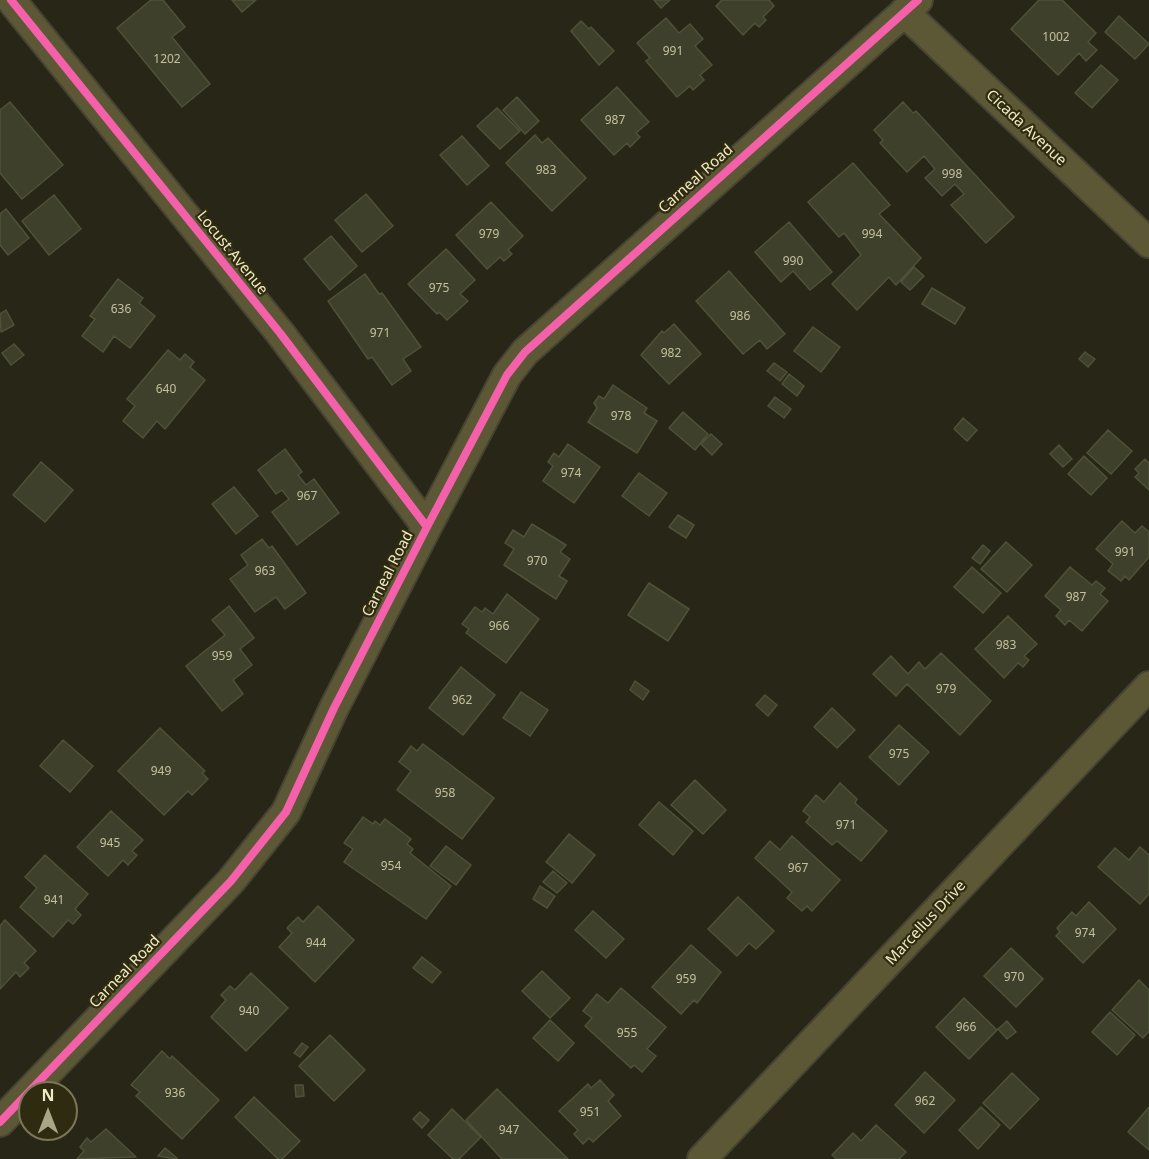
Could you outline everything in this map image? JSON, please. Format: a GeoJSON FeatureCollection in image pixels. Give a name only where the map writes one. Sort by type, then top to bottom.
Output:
{"type":"FeatureCollection","features":[{"type":"Feature","properties":{"kind":"street","name":"Locust Avenue"},"geometry":{"type":"LineString","coordinates":[[11,4],[280,333],[427,527]]}},
{"type":"Feature","properties":{"kind":"street","name":"Carneal Road"},"geometry":{"type":"LineString","coordinates":[[0,1122],[231,881],[286,812],[334,708],[427,527],[507,375],[525,351],[911,6]]}},
{"type":"Feature","properties":{"kind":"street","name":"Cicada Avenue"},"geometry":{"type":"LineString","coordinates":[[911,6],[1149,243]]}},
{"type":"Feature","properties":{"kind":"street","name":"Marcellus Drive"},"geometry":{"type":"LineString","coordinates":[[702,1159],[1149,686]]}},
{"type":"Feature","properties":{"kind":"building"},"geometry":{"type":"Polygon","coordinates":[[[151,0],[163,0],[185,27],[172,37],[210,84],[182,107],[117,28],[151,0]]]}},
{"type":"Feature","properties":{"kind":"building"},"geometry":{"type":"Polygon","coordinates":[[[232,0],[256,0],[242,12],[232,0]]]}},
{"type":"Feature","properties":{"kind":"building"},"geometry":{"type":"Polygon","coordinates":[[[654,0],[670,0],[661,8],[654,0]]]}},
{"type":"Feature","properties":{"kind":"building"},"geometry":{"type":"Polygon","coordinates":[[[722,0],[769,0],[774,6],[763,17],[766,20],[759,27],[755,23],[743,35],[716,6],[722,0]]]}},
{"type":"Feature","properties":{"kind":"building"},"geometry":{"type":"Polygon","coordinates":[[[1039,0],[1062,0],[1096,33],[1088,42],[1097,50],[1086,61],[1079,53],[1058,75],[1011,29],[1039,0]]]}},
{"type":"Feature","properties":{"kind":"building"},"geometry":{"type":"Polygon","coordinates":[[[1119,16],[1149,44],[1135,59],[1105,32],[1119,16]]]}},
{"type":"Feature","properties":{"kind":"building"},"geometry":{"type":"Polygon","coordinates":[[[666,18],[679,33],[690,24],[703,39],[695,46],[712,65],[700,75],[704,80],[693,90],[690,86],[677,97],[646,61],[650,58],[637,43],[666,18]]]}},
{"type":"Feature","properties":{"kind":"building"},"geometry":{"type":"Polygon","coordinates":[[[581,21],[589,29],[591,27],[614,51],[599,65],[571,31],[581,21]]]}},
{"type":"Feature","properties":{"kind":"building"},"geometry":{"type":"Polygon","coordinates":[[[1101,65],[1118,80],[1092,108],[1075,93],[1101,65]]]}},
{"type":"Feature","properties":{"kind":"building"},"geometry":{"type":"Polygon","coordinates":[[[617,87],[649,122],[636,133],[640,137],[630,147],[627,143],[614,155],[581,120],[617,87]]]}},
{"type":"Feature","properties":{"kind":"building"},"geometry":{"type":"Polygon","coordinates":[[[517,97],[539,121],[525,134],[503,110],[517,97]]]}},
{"type":"Feature","properties":{"kind":"building"},"geometry":{"type":"Polygon","coordinates":[[[10,102],[63,165],[22,199],[0,173],[0,110],[10,102]]]}},
{"type":"Feature","properties":{"kind":"building"},"geometry":{"type":"Polygon","coordinates":[[[903,102],[913,113],[916,111],[1014,217],[986,243],[951,205],[964,194],[955,184],[942,196],[925,178],[935,169],[924,156],[907,172],[880,143],[883,140],[874,130],[903,102]]]}},
{"type":"Feature","properties":{"kind":"building"},"geometry":{"type":"Polygon","coordinates":[[[497,108],[520,131],[500,149],[477,126],[497,108]]]}},
{"type":"Feature","properties":{"kind":"building"},"geometry":{"type":"Polygon","coordinates":[[[535,135],[542,143],[548,138],[586,178],[552,211],[506,163],[535,135]]]}},
{"type":"Feature","properties":{"kind":"building"},"geometry":{"type":"Polygon","coordinates":[[[462,136],[489,166],[467,185],[440,155],[462,136]]]}},
{"type":"Feature","properties":{"kind":"building"},"geometry":{"type":"Polygon","coordinates":[[[853,163],[890,205],[879,214],[921,258],[896,285],[889,277],[857,310],[832,284],[861,255],[844,233],[839,237],[808,202],[853,163]]]}},
{"type":"Feature","properties":{"kind":"building"},"geometry":{"type":"Polygon","coordinates":[[[366,194],[393,226],[362,252],[335,220],[366,194]]]}},
{"type":"Feature","properties":{"kind":"building"},"geometry":{"type":"Polygon","coordinates":[[[54,195],[81,229],[49,255],[22,221],[54,195]]]}},
{"type":"Feature","properties":{"kind":"building"},"geometry":{"type":"Polygon","coordinates":[[[491,202],[523,236],[508,250],[512,254],[504,261],[500,257],[487,269],[456,235],[491,202]]]}},
{"type":"Feature","properties":{"kind":"building"},"geometry":{"type":"Polygon","coordinates":[[[6,209],[29,238],[8,255],[0,245],[0,214],[6,209]]]}},
{"type":"Feature","properties":{"kind":"building"},"geometry":{"type":"Polygon","coordinates":[[[789,222],[832,272],[810,290],[793,271],[781,282],[755,252],[789,222]]]}},
{"type":"Feature","properties":{"kind":"building"},"geometry":{"type":"Polygon","coordinates":[[[331,236],[357,266],[330,290],[304,259],[331,236]]]}},
{"type":"Feature","properties":{"kind":"building"},"geometry":{"type":"Polygon","coordinates":[[[446,249],[475,280],[460,294],[468,301],[447,320],[439,312],[437,314],[408,284],[446,249]]]}},
{"type":"Feature","properties":{"kind":"building"},"geometry":{"type":"Polygon","coordinates":[[[914,267],[924,276],[910,290],[901,282],[914,267]]]}},
{"type":"Feature","properties":{"kind":"building"},"geometry":{"type":"Polygon","coordinates":[[[729,271],[785,334],[767,349],[760,340],[743,354],[696,301],[729,271]]]}},
{"type":"Feature","properties":{"kind":"building"},"geometry":{"type":"Polygon","coordinates":[[[365,274],[379,294],[382,293],[421,347],[403,359],[411,371],[392,385],[372,357],[368,359],[328,301],[365,274]]]}},
{"type":"Feature","properties":{"kind":"building"},"geometry":{"type":"Polygon","coordinates":[[[118,279],[143,298],[139,303],[155,316],[130,348],[114,336],[103,352],[82,336],[95,319],[90,316],[118,279]]]}},
{"type":"Feature","properties":{"kind":"building"},"geometry":{"type":"Polygon","coordinates":[[[932,288],[965,308],[955,324],[922,304],[932,288]]]}},
{"type":"Feature","properties":{"kind":"building"},"geometry":{"type":"Polygon","coordinates":[[[6,310],[14,325],[1,332],[0,314],[6,310]]]}},
{"type":"Feature","properties":{"kind":"building"},"geometry":{"type":"Polygon","coordinates":[[[674,324],[701,354],[669,384],[641,355],[662,331],[664,333],[674,324]]]}},
{"type":"Feature","properties":{"kind":"building"},"geometry":{"type":"Polygon","coordinates":[[[813,327],[840,347],[821,372],[794,351],[813,327]]]}},
{"type":"Feature","properties":{"kind":"building"},"geometry":{"type":"Polygon","coordinates":[[[14,344],[24,355],[11,365],[2,353],[14,344]]]}},
{"type":"Feature","properties":{"kind":"building"},"geometry":{"type":"Polygon","coordinates":[[[168,350],[180,360],[185,354],[194,362],[190,367],[205,380],[165,429],[157,421],[143,438],[123,421],[135,406],[127,399],[168,350]]]}},
{"type":"Feature","properties":{"kind":"building"},"geometry":{"type":"Polygon","coordinates":[[[1085,352],[1095,359],[1088,367],[1079,359],[1085,352]]]}},
{"type":"Feature","properties":{"kind":"building"},"geometry":{"type":"Polygon","coordinates":[[[774,363],[787,372],[780,381],[767,371],[774,363]]]}},
{"type":"Feature","properties":{"kind":"building"},"geometry":{"type":"Polygon","coordinates":[[[789,374],[804,386],[797,396],[782,384],[789,374]]]}},
{"type":"Feature","properties":{"kind":"building"},"geometry":{"type":"Polygon","coordinates":[[[613,385],[647,408],[644,413],[657,421],[637,453],[588,422],[597,408],[594,403],[599,396],[604,399],[613,385]]]}},
{"type":"Feature","properties":{"kind":"building"},"geometry":{"type":"Polygon","coordinates":[[[775,397],[791,409],[784,418],[768,406],[775,397]]]}},
{"type":"Feature","properties":{"kind":"building"},"geometry":{"type":"Polygon","coordinates":[[[683,412],[708,434],[695,450],[669,428],[683,412]]]}},
{"type":"Feature","properties":{"kind":"building"},"geometry":{"type":"Polygon","coordinates":[[[963,418],[977,430],[967,441],[954,429],[963,418]]]}},
{"type":"Feature","properties":{"kind":"building"},"geometry":{"type":"Polygon","coordinates":[[[1108,430],[1132,451],[1111,474],[1087,453],[1108,430]]]}},
{"type":"Feature","properties":{"kind":"building"},"geometry":{"type":"Polygon","coordinates":[[[711,434],[722,444],[712,455],[701,444],[711,434]]]}},
{"type":"Feature","properties":{"kind":"building"},"geometry":{"type":"Polygon","coordinates":[[[568,444],[600,467],[574,503],[543,481],[553,466],[548,462],[554,453],[559,457],[568,444]]]}},
{"type":"Feature","properties":{"kind":"building"},"geometry":{"type":"Polygon","coordinates":[[[1059,445],[1072,459],[1063,467],[1050,454],[1059,445]]]}},
{"type":"Feature","properties":{"kind":"building"},"geometry":{"type":"Polygon","coordinates":[[[285,449],[302,472],[298,475],[306,485],[314,479],[339,513],[297,545],[272,512],[289,499],[282,490],[276,494],[258,470],[285,449]]]}},
{"type":"Feature","properties":{"kind":"building"},"geometry":{"type":"Polygon","coordinates":[[[1084,456],[1107,478],[1091,495],[1068,474],[1084,456]]]}},
{"type":"Feature","properties":{"kind":"building"},"geometry":{"type":"Polygon","coordinates":[[[1145,459],[1149,463],[1149,490],[1135,477],[1139,473],[1135,469],[1145,459]]]}},
{"type":"Feature","properties":{"kind":"building"},"geometry":{"type":"Polygon","coordinates":[[[41,462],[73,490],[45,522],[13,495],[41,462]]]}},
{"type":"Feature","properties":{"kind":"building"},"geometry":{"type":"Polygon","coordinates":[[[639,473],[667,493],[649,516],[622,496],[639,473]]]}},
{"type":"Feature","properties":{"kind":"building"},"geometry":{"type":"Polygon","coordinates":[[[234,487],[258,516],[236,534],[212,504],[234,487]]]}},
{"type":"Feature","properties":{"kind":"building"},"geometry":{"type":"Polygon","coordinates":[[[678,515],[694,525],[686,538],[669,527],[678,515]]]}},
{"type":"Feature","properties":{"kind":"building"},"geometry":{"type":"Polygon","coordinates":[[[1122,521],[1135,533],[1142,526],[1149,532],[1149,557],[1129,580],[1125,576],[1121,581],[1108,571],[1113,564],[1096,549],[1122,521]]]}},
{"type":"Feature","properties":{"kind":"building"},"geometry":{"type":"Polygon","coordinates":[[[532,524],[566,545],[560,552],[570,559],[559,576],[567,581],[556,599],[504,565],[514,549],[505,543],[513,530],[524,537],[532,524]]]}},
{"type":"Feature","properties":{"kind":"building"},"geometry":{"type":"Polygon","coordinates":[[[262,539],[269,548],[272,546],[306,593],[285,609],[276,597],[255,612],[230,579],[248,565],[241,555],[262,539]]]}},
{"type":"Feature","properties":{"kind":"building"},"geometry":{"type":"Polygon","coordinates":[[[1006,542],[1032,565],[1007,592],[981,569],[1006,542]]]}},
{"type":"Feature","properties":{"kind":"building"},"geometry":{"type":"Polygon","coordinates":[[[983,545],[990,551],[980,564],[972,558],[983,545]]]}},
{"type":"Feature","properties":{"kind":"building"},"geometry":{"type":"Polygon","coordinates":[[[972,567],[1001,593],[983,613],[954,587],[972,567]]]}},
{"type":"Feature","properties":{"kind":"building"},"geometry":{"type":"Polygon","coordinates":[[[1070,567],[1092,585],[1096,581],[1105,588],[1100,594],[1108,601],[1082,631],[1069,620],[1065,625],[1056,616],[1061,610],[1045,596],[1070,567]]]}},
{"type":"Feature","properties":{"kind":"building"},"geometry":{"type":"Polygon","coordinates":[[[649,583],[689,609],[668,641],[628,615],[649,583]]]}},
{"type":"Feature","properties":{"kind":"building"},"geometry":{"type":"Polygon","coordinates":[[[507,594],[539,619],[506,663],[466,633],[469,629],[462,624],[475,607],[482,612],[485,608],[493,614],[507,594]]]}},
{"type":"Feature","properties":{"kind":"building"},"geometry":{"type":"Polygon","coordinates":[[[229,606],[254,638],[240,649],[252,665],[233,680],[243,694],[222,711],[186,666],[225,635],[212,620],[229,606]]]}},
{"type":"Feature","properties":{"kind":"building"},"geometry":{"type":"Polygon","coordinates":[[[1008,616],[1037,644],[1024,656],[1029,660],[1023,667],[1018,663],[1004,678],[975,649],[1008,616]]]}},
{"type":"Feature","properties":{"kind":"building"},"geometry":{"type":"Polygon","coordinates":[[[941,653],[991,701],[960,735],[907,684],[896,696],[873,674],[891,656],[908,674],[919,662],[925,669],[941,653]]]}},
{"type":"Feature","properties":{"kind":"building"},"geometry":{"type":"Polygon","coordinates":[[[461,667],[495,695],[463,735],[429,708],[461,667]]]}},
{"type":"Feature","properties":{"kind":"building"},"geometry":{"type":"Polygon","coordinates":[[[635,681],[649,691],[643,700],[630,690],[635,681]]]}},
{"type":"Feature","properties":{"kind":"building"},"geometry":{"type":"Polygon","coordinates":[[[521,692],[548,710],[530,736],[503,718],[521,692]]]}},
{"type":"Feature","properties":{"kind":"building"},"geometry":{"type":"Polygon","coordinates":[[[765,695],[777,705],[768,716],[756,705],[765,695]]]}},
{"type":"Feature","properties":{"kind":"building"},"geometry":{"type":"Polygon","coordinates":[[[832,708],[855,730],[837,748],[814,727],[832,708]]]}},
{"type":"Feature","properties":{"kind":"building"},"geometry":{"type":"Polygon","coordinates":[[[899,725],[929,752],[899,785],[869,757],[899,725]]]}},
{"type":"Feature","properties":{"kind":"building"},"geometry":{"type":"Polygon","coordinates":[[[160,728],[205,771],[202,773],[208,779],[192,795],[188,791],[164,815],[118,771],[160,728]]]}},
{"type":"Feature","properties":{"kind":"building"},"geometry":{"type":"Polygon","coordinates":[[[63,740],[93,766],[70,792],[40,766],[63,740]]]}},
{"type":"Feature","properties":{"kind":"building"},"geometry":{"type":"Polygon","coordinates":[[[423,744],[494,798],[462,839],[397,790],[411,771],[399,762],[411,746],[417,751],[423,744]]]}},
{"type":"Feature","properties":{"kind":"building"},"geometry":{"type":"Polygon","coordinates":[[[695,780],[726,810],[703,834],[671,805],[695,780]]]}},
{"type":"Feature","properties":{"kind":"building"},"geometry":{"type":"Polygon","coordinates":[[[840,783],[857,799],[855,803],[887,831],[861,861],[837,841],[832,845],[806,822],[810,817],[803,811],[816,795],[824,802],[840,783]]]}},
{"type":"Feature","properties":{"kind":"building"},"geometry":{"type":"Polygon","coordinates":[[[659,802],[693,831],[673,855],[639,825],[659,802]]]}},
{"type":"Feature","properties":{"kind":"building"},"geometry":{"type":"Polygon","coordinates":[[[111,811],[143,840],[132,851],[137,855],[128,865],[123,860],[108,876],[77,847],[111,811]]]}},
{"type":"Feature","properties":{"kind":"building"},"geometry":{"type":"Polygon","coordinates":[[[363,817],[373,824],[375,821],[380,825],[385,819],[411,839],[407,844],[413,849],[410,853],[451,886],[426,919],[344,862],[353,849],[344,843],[363,817]]]}},
{"type":"Feature","properties":{"kind":"building"},"geometry":{"type":"Polygon","coordinates":[[[569,834],[595,855],[572,883],[546,862],[569,834]]]}},
{"type":"Feature","properties":{"kind":"building"},"geometry":{"type":"Polygon","coordinates":[[[792,836],[840,880],[812,911],[807,906],[802,911],[787,898],[792,892],[755,858],[770,841],[780,850],[792,836]]]}},
{"type":"Feature","properties":{"kind":"building"},"geometry":{"type":"Polygon","coordinates":[[[446,846],[471,865],[456,885],[430,866],[446,846]]]}},
{"type":"Feature","properties":{"kind":"building"},"geometry":{"type":"Polygon","coordinates":[[[1140,847],[1149,855],[1149,894],[1140,904],[1098,867],[1115,848],[1129,860],[1140,847]]]}},
{"type":"Feature","properties":{"kind":"building"},"geometry":{"type":"Polygon","coordinates":[[[45,855],[88,894],[75,909],[81,915],[73,924],[68,920],[53,937],[20,907],[37,888],[25,877],[45,855]]]}},
{"type":"Feature","properties":{"kind":"building"},"geometry":{"type":"Polygon","coordinates":[[[553,871],[567,883],[557,893],[543,882],[553,871]]]}},
{"type":"Feature","properties":{"kind":"building"},"geometry":{"type":"Polygon","coordinates":[[[540,886],[555,896],[547,908],[533,899],[540,886]]]}},
{"type":"Feature","properties":{"kind":"building"},"geometry":{"type":"Polygon","coordinates":[[[738,897],[774,931],[756,949],[749,943],[737,956],[708,929],[738,897]]]}},
{"type":"Feature","properties":{"kind":"building"},"geometry":{"type":"Polygon","coordinates":[[[1089,902],[1116,929],[1083,963],[1056,936],[1060,932],[1057,928],[1072,912],[1076,916],[1089,902]]]}},
{"type":"Feature","properties":{"kind":"building"},"geometry":{"type":"Polygon","coordinates":[[[318,906],[354,940],[315,982],[279,947],[292,933],[287,928],[298,917],[303,922],[318,906]]]}},
{"type":"Feature","properties":{"kind":"building"},"geometry":{"type":"Polygon","coordinates":[[[593,911],[624,939],[606,958],[575,930],[593,911]]]}},
{"type":"Feature","properties":{"kind":"building"},"geometry":{"type":"Polygon","coordinates":[[[5,920],[36,951],[24,963],[29,968],[20,977],[16,972],[0,989],[0,926],[5,920]]]}},
{"type":"Feature","properties":{"kind":"building"},"geometry":{"type":"Polygon","coordinates":[[[691,945],[721,972],[697,1003],[694,1000],[681,1014],[652,987],[691,945]]]}},
{"type":"Feature","properties":{"kind":"building"},"geometry":{"type":"Polygon","coordinates":[[[1011,948],[1043,979],[1016,1007],[984,976],[1011,948]]]}},
{"type":"Feature","properties":{"kind":"building"},"geometry":{"type":"Polygon","coordinates":[[[422,957],[441,972],[432,983],[413,968],[422,957]]]}},
{"type":"Feature","properties":{"kind":"building"},"geometry":{"type":"Polygon","coordinates":[[[542,971],[570,998],[550,1018],[522,991],[542,971]]]}},
{"type":"Feature","properties":{"kind":"building"},"geometry":{"type":"Polygon","coordinates":[[[251,973],[288,1008],[246,1051],[211,1017],[226,1000],[221,995],[230,986],[235,990],[251,973]]]}},
{"type":"Feature","properties":{"kind":"building"},"geometry":{"type":"Polygon","coordinates":[[[1139,980],[1149,990],[1149,1031],[1143,1038],[1112,1010],[1139,980]]]}},
{"type":"Feature","properties":{"kind":"building"},"geometry":{"type":"Polygon","coordinates":[[[621,988],[666,1027],[647,1049],[656,1056],[642,1072],[634,1065],[631,1068],[585,1026],[592,1018],[583,1011],[597,994],[608,1003],[621,988]]]}},
{"type":"Feature","properties":{"kind":"building"},"geometry":{"type":"Polygon","coordinates":[[[964,998],[997,1030],[969,1059],[936,1027],[964,998]]]}},
{"type":"Feature","properties":{"kind":"building"},"geometry":{"type":"Polygon","coordinates":[[[1110,1012],[1135,1035],[1117,1055],[1092,1032],[1110,1012]]]}},
{"type":"Feature","properties":{"kind":"building"},"geometry":{"type":"Polygon","coordinates":[[[550,1020],[574,1043],[558,1061],[533,1038],[550,1020]]]}},
{"type":"Feature","properties":{"kind":"building"},"geometry":{"type":"Polygon","coordinates":[[[1007,1021],[1016,1032],[1007,1039],[998,1029],[1007,1021]]]}},
{"type":"Feature","properties":{"kind":"building"},"geometry":{"type":"Polygon","coordinates":[[[330,1035],[365,1070],[334,1101],[299,1066],[330,1035]]]}},
{"type":"Feature","properties":{"kind":"building"},"geometry":{"type":"Polygon","coordinates":[[[302,1043],[308,1047],[300,1057],[294,1053],[302,1043]]]}},
{"type":"Feature","properties":{"kind":"building"},"geometry":{"type":"Polygon","coordinates":[[[162,1051],[170,1059],[172,1056],[219,1100],[182,1139],[136,1096],[140,1092],[131,1085],[162,1051]]]}},
{"type":"Feature","properties":{"kind":"building"},"geometry":{"type":"Polygon","coordinates":[[[925,1072],[955,1100],[924,1133],[895,1105],[925,1072]]]}},
{"type":"Feature","properties":{"kind":"building"},"geometry":{"type":"Polygon","coordinates":[[[1012,1073],[1039,1099],[1010,1129],[983,1103],[1012,1073]]]}},
{"type":"Feature","properties":{"kind":"building"},"geometry":{"type":"Polygon","coordinates":[[[600,1080],[614,1095],[608,1101],[621,1116],[593,1142],[589,1138],[583,1144],[574,1134],[578,1130],[559,1111],[588,1084],[591,1088],[600,1080]]]}},
{"type":"Feature","properties":{"kind":"building"},"geometry":{"type":"Polygon","coordinates":[[[295,1085],[303,1085],[304,1096],[296,1097],[295,1085]]]}},
{"type":"Feature","properties":{"kind":"building"},"geometry":{"type":"Polygon","coordinates":[[[497,1089],[568,1159],[502,1159],[466,1120],[497,1089]]]}},
{"type":"Feature","properties":{"kind":"building"},"geometry":{"type":"Polygon","coordinates":[[[254,1097],[300,1141],[282,1159],[278,1159],[235,1117],[254,1097]]]}},
{"type":"Feature","properties":{"kind":"building"},"geometry":{"type":"Polygon","coordinates":[[[981,1107],[1000,1125],[978,1149],[959,1130],[981,1107]]]}},
{"type":"Feature","properties":{"kind":"building"},"geometry":{"type":"Polygon","coordinates":[[[1149,1107],[1149,1150],[1128,1132],[1149,1107]]]}},
{"type":"Feature","properties":{"kind":"building"},"geometry":{"type":"Polygon","coordinates":[[[452,1109],[481,1137],[459,1159],[453,1159],[428,1135],[452,1109]]]}},
{"type":"Feature","properties":{"kind":"building"},"geometry":{"type":"Polygon","coordinates":[[[420,1112],[429,1120],[422,1128],[413,1119],[420,1112]]]}},
{"type":"Feature","properties":{"kind":"building"},"geometry":{"type":"Polygon","coordinates":[[[876,1125],[906,1152],[899,1159],[837,1159],[832,1155],[853,1133],[861,1141],[876,1125]]]}},
{"type":"Feature","properties":{"kind":"building"},"geometry":{"type":"Polygon","coordinates":[[[106,1129],[136,1157],[77,1159],[84,1151],[80,1147],[87,1138],[91,1142],[106,1129]]]}},
{"type":"Feature","properties":{"kind":"building"},"geometry":{"type":"Polygon","coordinates":[[[165,1148],[177,1158],[158,1156],[165,1148]]]}},
{"type":"Feature","properties":{"kind":"cycle path"},"geometry":{"type":"LineString","coordinates":[[11,0],[280,333],[427,527]]}},
{"type":"Feature","properties":{"kind":"cycle path"},"geometry":{"type":"LineString","coordinates":[[0,1122],[231,881],[286,812],[334,708],[427,527],[507,375],[525,352],[918,0]]}}]}
